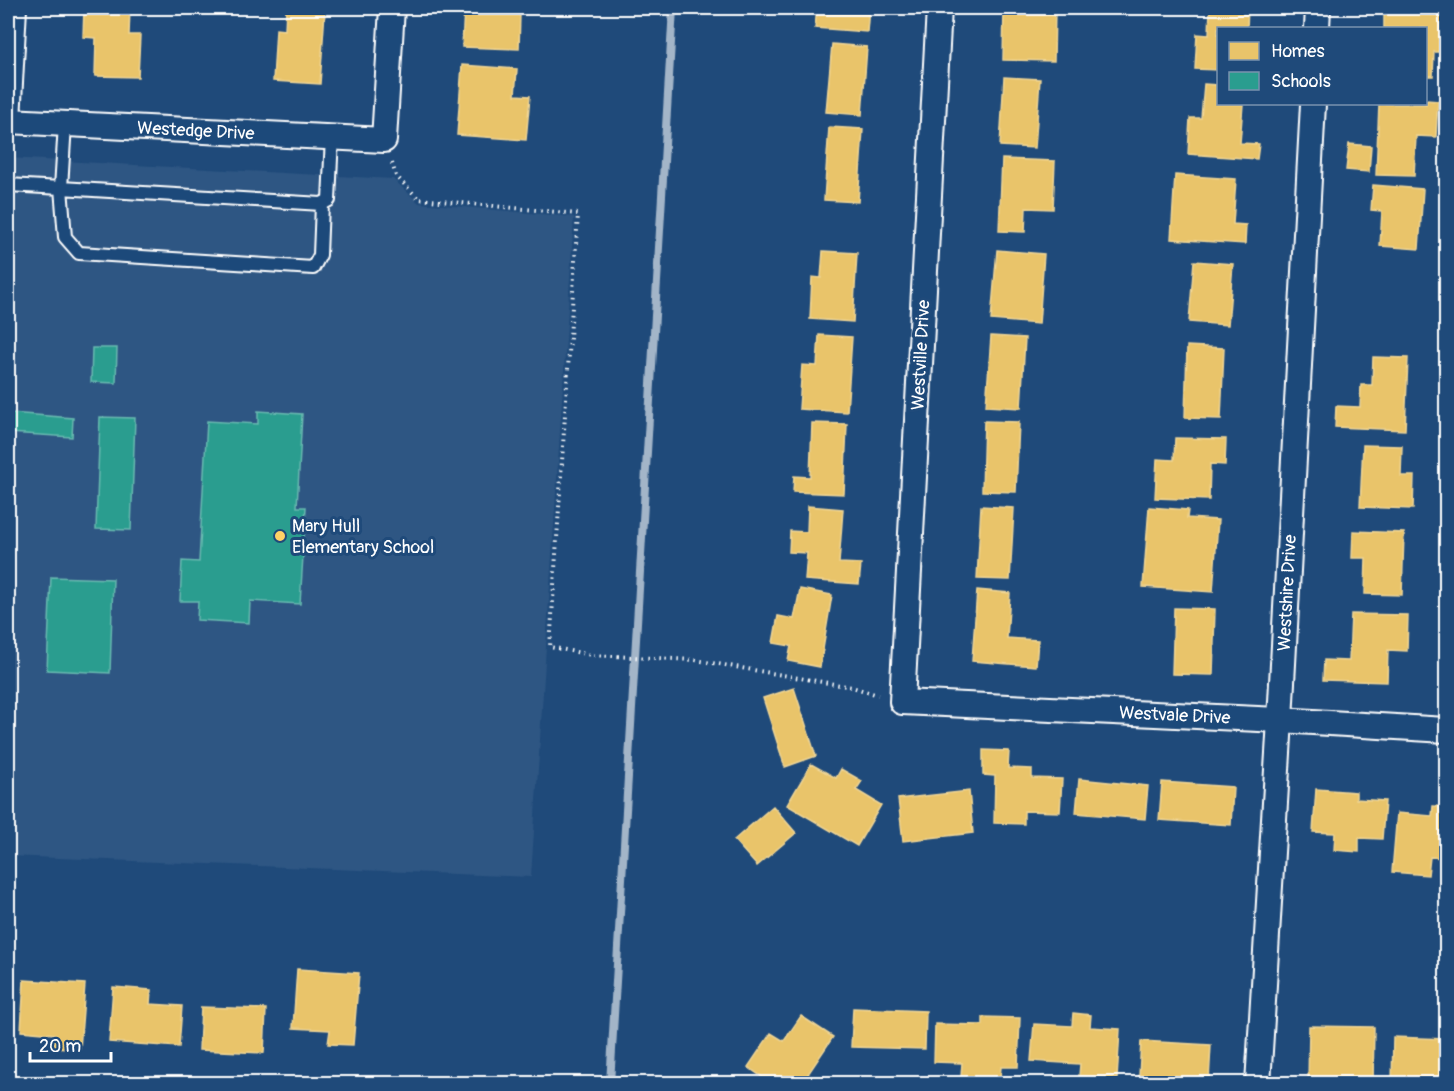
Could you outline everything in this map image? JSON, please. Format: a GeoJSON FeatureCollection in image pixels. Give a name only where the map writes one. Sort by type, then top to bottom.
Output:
{"type":"FeatureCollection","features":[{"type":"Feature","properties":{"kind":"street"},"geometry":{"type":"LineString","coordinates":[[8,120],[14,8]]}},
{"type":"Feature","properties":{"kind":"street"},"geometry":{"type":"LineString","coordinates":[[384,140],[392,8]]}},
{"type":"Feature","properties":{"kind":"street","name":"Westville Drive"},"geometry":{"type":"LineString","coordinates":[[902,702],[939,8]]}},
{"type":"Feature","properties":{"kind":"street"},"geometry":{"type":"LineString","coordinates":[[1317,27],[1318,8]]}},
{"type":"Feature","properties":{"kind":"street","name":"Westshire Drive"},"geometry":{"type":"LineString","coordinates":[[1258,1083],[1313,105]]}},
{"type":"Feature","properties":{"kind":"street","name":"Westedge Drive"},"geometry":{"type":"LineString","coordinates":[[8,120],[384,140]]}},
{"type":"Feature","properties":{"kind":"street","name":"Westvale Drive"},"geometry":{"type":"LineString","coordinates":[[902,702],[1446,730]]}},
{"type":"Feature","properties":{"kind":"lane"},"geometry":{"type":"LineString","coordinates":[[65,124],[61,188],[66,237],[79,253],[313,268],[320,255],[322,204]]}},
{"type":"Feature","properties":{"kind":"lane"},"geometry":{"type":"LineString","coordinates":[[8,185],[322,204],[329,200],[332,137]]}},
{"type":"Feature","properties":{"kind":"path"},"geometry":{"type":"LineString","coordinates":[[384,140],[396,176],[419,199],[578,214],[550,647],[591,656],[695,660],[852,687],[902,702]]}},
{"type":"Feature","properties":{"kind":"shaded area","name":"Mary Hull Elementary School"},"geometry":{"type":"Polygon","coordinates":[[[8,158],[393,179],[419,203],[574,217],[531,877],[8,856],[8,158]]]}},
{"type":"Feature","properties":{"kind":"building: Homes"},"geometry":{"type":"Polygon","coordinates":[[[84,8],[130,8],[129,35],[140,35],[138,77],[95,76],[96,38],[83,37],[84,8]]]}},
{"type":"Feature","properties":{"kind":"building: Homes"},"geometry":{"type":"Polygon","coordinates":[[[286,8],[325,11],[320,84],[273,81],[276,29],[285,30],[286,8]]]}},
{"type":"Feature","properties":{"kind":"building: Homes"},"geometry":{"type":"Polygon","coordinates":[[[464,8],[498,8],[498,13],[520,14],[519,49],[462,47],[464,8]]]}},
{"type":"Feature","properties":{"kind":"building: Homes"},"geometry":{"type":"Polygon","coordinates":[[[817,8],[869,8],[867,32],[815,28],[817,8]]]}},
{"type":"Feature","properties":{"kind":"building: Homes"},"geometry":{"type":"Polygon","coordinates":[[[1004,8],[1055,8],[1054,61],[1003,60],[1004,8]]]}},
{"type":"Feature","properties":{"kind":"building: Homes"},"geometry":{"type":"Polygon","coordinates":[[[1210,8],[1248,8],[1247,27],[1217,27],[1217,70],[1195,69],[1197,34],[1209,35],[1210,8]]]}},
{"type":"Feature","properties":{"kind":"building: Homes"},"geometry":{"type":"Polygon","coordinates":[[[1384,13],[1444,15],[1442,52],[1434,52],[1433,76],[1427,76],[1427,27],[1384,27],[1384,13]]]}},
{"type":"Feature","properties":{"kind":"building: Homes"},"geometry":{"type":"Polygon","coordinates":[[[832,44],[867,47],[862,115],[826,112],[832,44]]]}},
{"type":"Feature","properties":{"kind":"building: Homes"},"geometry":{"type":"Polygon","coordinates":[[[462,65],[517,69],[515,95],[530,96],[526,140],[457,135],[462,65]]]}},
{"type":"Feature","properties":{"kind":"building: Homes"},"geometry":{"type":"Polygon","coordinates":[[[1004,77],[1040,79],[1035,148],[1000,146],[1004,77]]]}},
{"type":"Feature","properties":{"kind":"building: Homes"},"geometry":{"type":"Polygon","coordinates":[[[1204,84],[1217,85],[1217,105],[1243,105],[1240,143],[1259,144],[1257,159],[1188,154],[1190,118],[1201,118],[1204,84]]]}},
{"type":"Feature","properties":{"kind":"building: Homes"},"geometry":{"type":"Polygon","coordinates":[[[1427,100],[1438,101],[1436,137],[1416,136],[1414,176],[1376,175],[1379,105],[1427,105],[1427,100]]]}},
{"type":"Feature","properties":{"kind":"building: Homes"},"geometry":{"type":"Polygon","coordinates":[[[829,127],[863,129],[858,202],[824,200],[829,127]]]}},
{"type":"Feature","properties":{"kind":"building: Homes"},"geometry":{"type":"Polygon","coordinates":[[[1349,144],[1371,146],[1369,172],[1346,170],[1349,144]]]}},
{"type":"Feature","properties":{"kind":"building: Homes"},"geometry":{"type":"Polygon","coordinates":[[[1002,159],[1055,161],[1053,209],[1026,208],[1025,232],[999,231],[1002,159]]]}},
{"type":"Feature","properties":{"kind":"building: Homes"},"geometry":{"type":"Polygon","coordinates":[[[1175,175],[1236,179],[1233,224],[1246,225],[1245,244],[1171,239],[1175,175]]]}},
{"type":"Feature","properties":{"kind":"building: Homes"},"geometry":{"type":"Polygon","coordinates":[[[1373,185],[1423,189],[1419,249],[1380,246],[1382,211],[1371,210],[1373,185]]]}},
{"type":"Feature","properties":{"kind":"building: Homes"},"geometry":{"type":"Polygon","coordinates":[[[997,250],[1044,254],[1039,324],[991,320],[997,250]]]}},
{"type":"Feature","properties":{"kind":"building: Homes"},"geometry":{"type":"Polygon","coordinates":[[[823,251],[857,253],[853,322],[810,319],[812,277],[821,278],[823,251]]]}},
{"type":"Feature","properties":{"kind":"building: Homes"},"geometry":{"type":"Polygon","coordinates":[[[1194,261],[1233,264],[1228,325],[1189,322],[1194,261]]]}},
{"type":"Feature","properties":{"kind":"building: Homes"},"geometry":{"type":"Polygon","coordinates":[[[819,335],[852,337],[847,412],[799,409],[802,365],[817,366],[819,335]]]}},
{"type":"Feature","properties":{"kind":"building: Homes"},"geometry":{"type":"Polygon","coordinates":[[[991,336],[1025,338],[1021,408],[986,406],[991,336]]]}},
{"type":"Feature","properties":{"kind":"building: Homes"},"geometry":{"type":"Polygon","coordinates":[[[1187,346],[1224,348],[1221,419],[1185,418],[1187,346]]]}},
{"type":"Feature","properties":{"kind":"building: Homes"},"geometry":{"type":"Polygon","coordinates":[[[1373,357],[1408,358],[1405,430],[1335,427],[1336,406],[1360,407],[1361,385],[1372,385],[1373,357]]]}},
{"type":"Feature","properties":{"kind":"building: Homes"},"geometry":{"type":"Polygon","coordinates":[[[984,421],[1019,422],[1016,492],[982,491],[984,421]]]}},
{"type":"Feature","properties":{"kind":"building: Homes"},"geometry":{"type":"Polygon","coordinates":[[[812,423],[847,424],[844,494],[793,492],[794,476],[810,477],[812,423]]]}},
{"type":"Feature","properties":{"kind":"building: Homes"},"geometry":{"type":"Polygon","coordinates":[[[1175,438],[1226,439],[1225,465],[1210,464],[1209,500],[1155,498],[1157,459],[1174,460],[1175,438]]]}},
{"type":"Feature","properties":{"kind":"building: Homes"},"geometry":{"type":"Polygon","coordinates":[[[1363,445],[1402,446],[1401,476],[1414,476],[1413,509],[1360,507],[1363,445]]]}},
{"type":"Feature","properties":{"kind":"building: Homes"},"geometry":{"type":"Polygon","coordinates":[[[808,506],[843,509],[839,563],[861,564],[859,584],[805,580],[807,553],[789,552],[790,531],[807,532],[808,506]]]}},
{"type":"Feature","properties":{"kind":"building: Homes"},"geometry":{"type":"Polygon","coordinates":[[[981,506],[1014,508],[1010,580],[977,579],[981,506]]]}},
{"type":"Feature","properties":{"kind":"building: Homes"},"geometry":{"type":"Polygon","coordinates":[[[1149,507],[1188,510],[1187,518],[1218,520],[1213,592],[1143,587],[1149,507]]]}},
{"type":"Feature","properties":{"kind":"building: Homes"},"geometry":{"type":"Polygon","coordinates":[[[1353,531],[1404,533],[1402,595],[1365,594],[1366,558],[1352,558],[1353,531]]]}},
{"type":"Feature","properties":{"kind":"building: Homes"},"geometry":{"type":"Polygon","coordinates":[[[800,589],[832,595],[820,667],[788,661],[791,646],[773,643],[778,616],[794,619],[800,589]]]}},
{"type":"Feature","properties":{"kind":"building: Homes"},"geometry":{"type":"Polygon","coordinates":[[[977,590],[1010,593],[1007,638],[1038,640],[1036,666],[972,661],[977,590]]]}},
{"type":"Feature","properties":{"kind":"building: Homes"},"geometry":{"type":"Polygon","coordinates":[[[1174,608],[1215,609],[1213,675],[1172,674],[1174,608]]]}},
{"type":"Feature","properties":{"kind":"building: Homes"},"geometry":{"type":"Polygon","coordinates":[[[1351,614],[1408,615],[1407,651],[1388,650],[1387,682],[1323,680],[1324,660],[1349,661],[1351,614]]]}},
{"type":"Feature","properties":{"kind":"building: Homes"},"geometry":{"type":"Polygon","coordinates":[[[794,688],[816,756],[785,767],[763,698],[794,688]]]}},
{"type":"Feature","properties":{"kind":"building: Homes"},"geometry":{"type":"Polygon","coordinates":[[[983,750],[1009,751],[1008,768],[1032,769],[1032,778],[1062,779],[1060,812],[1024,811],[1024,824],[994,823],[995,776],[983,775],[983,750]]]}},
{"type":"Feature","properties":{"kind":"building: Homes"},"geometry":{"type":"Polygon","coordinates":[[[811,764],[836,778],[841,769],[862,781],[856,790],[881,805],[857,846],[787,805],[811,764]]]}},
{"type":"Feature","properties":{"kind":"building: Homes"},"geometry":{"type":"Polygon","coordinates":[[[1079,779],[1148,786],[1145,819],[1076,813],[1079,779]]]}},
{"type":"Feature","properties":{"kind":"building: Homes"},"geometry":{"type":"Polygon","coordinates":[[[1162,782],[1233,787],[1231,825],[1159,820],[1162,782]]]}},
{"type":"Feature","properties":{"kind":"building: Homes"},"geometry":{"type":"Polygon","coordinates":[[[1316,789],[1356,792],[1356,799],[1385,801],[1382,839],[1359,838],[1359,852],[1334,850],[1335,833],[1313,832],[1316,789]]]}},
{"type":"Feature","properties":{"kind":"building: Homes"},"geometry":{"type":"Polygon","coordinates":[[[969,791],[973,833],[903,841],[898,799],[969,791]]]}},
{"type":"Feature","properties":{"kind":"building: Homes"},"geometry":{"type":"Polygon","coordinates":[[[773,806],[796,833],[757,866],[734,840],[773,806]]]}},
{"type":"Feature","properties":{"kind":"building: Homes"},"geometry":{"type":"Polygon","coordinates":[[[1433,806],[1446,807],[1446,858],[1430,857],[1428,875],[1392,872],[1397,813],[1432,816],[1433,806]]]}},
{"type":"Feature","properties":{"kind":"building: Homes"},"geometry":{"type":"Polygon","coordinates":[[[297,969],[359,973],[353,1045],[328,1044],[330,1030],[293,1028],[297,969]]]}},
{"type":"Feature","properties":{"kind":"building: Homes"},"geometry":{"type":"Polygon","coordinates":[[[24,980],[85,984],[80,1049],[54,1047],[55,1034],[21,1031],[24,980]]]}},
{"type":"Feature","properties":{"kind":"building: Homes"},"geometry":{"type":"Polygon","coordinates":[[[113,987],[151,990],[150,1004],[182,1006],[179,1047],[109,1042],[113,987]]]}},
{"type":"Feature","properties":{"kind":"building: Homes"},"geometry":{"type":"Polygon","coordinates":[[[201,1007],[266,1009],[264,1053],[199,1050],[201,1007]]]}},
{"type":"Feature","properties":{"kind":"building: Homes"},"geometry":{"type":"Polygon","coordinates":[[[853,1008],[926,1011],[925,1049],[851,1047],[853,1008]]]}},
{"type":"Feature","properties":{"kind":"building: Homes"},"geometry":{"type":"Polygon","coordinates":[[[1073,1013],[1091,1015],[1090,1027],[1120,1029],[1117,1079],[1079,1076],[1080,1064],[1031,1061],[1034,1024],[1072,1026],[1073,1013]]]}},
{"type":"Feature","properties":{"kind":"building: Homes"},"geometry":{"type":"Polygon","coordinates":[[[801,1016],[833,1037],[808,1074],[822,1084],[772,1084],[748,1067],[771,1033],[784,1041],[801,1016]]]}},
{"type":"Feature","properties":{"kind":"building: Homes"},"geometry":{"type":"Polygon","coordinates":[[[983,1017],[1020,1018],[1018,1067],[1001,1067],[1000,1078],[961,1077],[962,1063],[934,1062],[935,1024],[983,1025],[983,1017]]]}},
{"type":"Feature","properties":{"kind":"building: Homes"},"geometry":{"type":"Polygon","coordinates":[[[1309,1026],[1374,1027],[1373,1084],[1308,1084],[1309,1026]]]}},
{"type":"Feature","properties":{"kind":"building: Homes"},"geometry":{"type":"Polygon","coordinates":[[[1393,1037],[1446,1039],[1446,1084],[1392,1084],[1393,1037]]]}},
{"type":"Feature","properties":{"kind":"building: Homes"},"geometry":{"type":"Polygon","coordinates":[[[1141,1041],[1211,1045],[1209,1081],[1139,1076],[1141,1041]]]}},
{"type":"Feature","properties":{"kind":"building: Schools"},"geometry":{"type":"Polygon","coordinates":[[[92,348],[117,348],[116,383],[91,382],[92,348]]]}},
{"type":"Feature","properties":{"kind":"building: Schools"},"geometry":{"type":"Polygon","coordinates":[[[258,411],[302,414],[297,507],[306,507],[300,604],[250,601],[249,623],[197,620],[198,601],[180,601],[182,561],[199,562],[207,421],[258,424],[258,411]]]}},
{"type":"Feature","properties":{"kind":"building: Schools"},"geometry":{"type":"Polygon","coordinates":[[[10,413],[73,418],[72,437],[9,433],[10,413]]]}},
{"type":"Feature","properties":{"kind":"building: Schools"},"geometry":{"type":"Polygon","coordinates":[[[100,417],[135,418],[131,530],[96,529],[100,417]]]}},
{"type":"Feature","properties":{"kind":"building: Schools"},"geometry":{"type":"Polygon","coordinates":[[[51,577],[113,579],[110,673],[47,670],[51,577]]]}},
{"type":"Feature","properties":{"kind":"waterway"},"geometry":{"type":"LineString","coordinates":[[610,1084],[673,8]]}},
{"type":"Feature","properties":{"kind":"place","name":"Mary Hull Elementary School"},"geometry":{"type":"Point","coordinates":[280,536]}}]}
